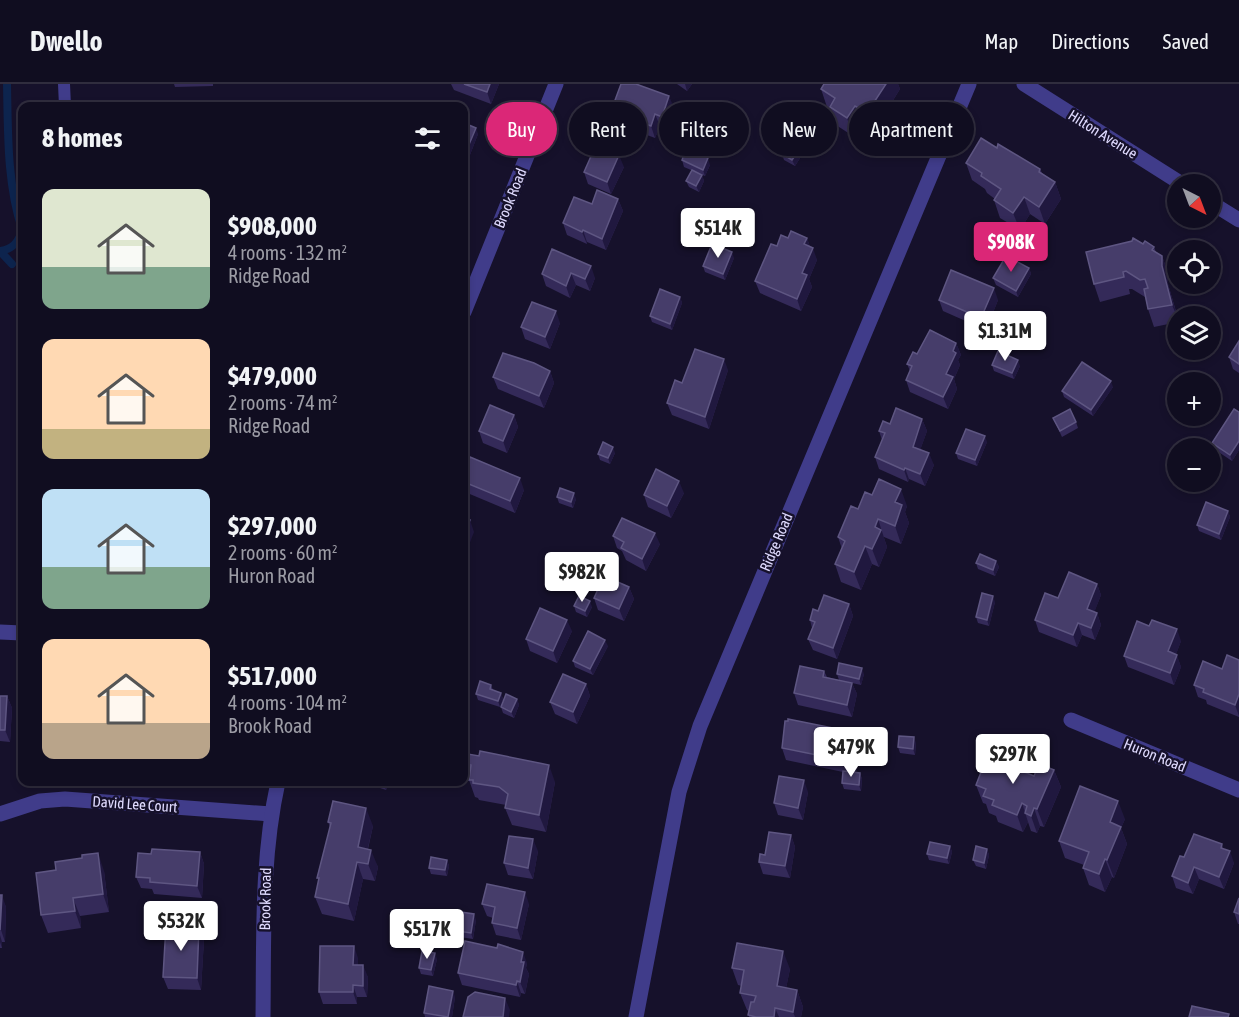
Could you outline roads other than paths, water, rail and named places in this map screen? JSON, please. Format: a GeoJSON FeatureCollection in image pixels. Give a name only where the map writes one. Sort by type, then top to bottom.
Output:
{"type":"FeatureCollection","features":[{"type":"Feature","properties":{"kind":"street","name":"Brook Road"},"geometry":{"type":"LineString","coordinates":[[468,302],[556,84]]}},
{"type":"Feature","properties":{"kind":"street","name":"Ridge Road"},"geometry":{"type":"LineString","coordinates":[[636,1017],[679,792],[700,726],[969,84]]}},
{"type":"Feature","properties":{"kind":"street","name":"Hilton Avenue"},"geometry":{"type":"LineString","coordinates":[[1023,84],[1167,175]]}},
{"type":"Feature","properties":{"kind":"street"},"geometry":{"type":"LineString","coordinates":[[1221,209],[1239,220]]}},
{"type":"Feature","properties":{"kind":"street"},"geometry":{"type":"LineString","coordinates":[[0,632],[18,633]]}},
{"type":"Feature","properties":{"kind":"street","name":"Huron Road"},"geometry":{"type":"LineString","coordinates":[[1071,720],[1239,790]]}},
{"type":"Feature","properties":{"kind":"street","name":"Brook Road"},"geometry":{"type":"LineString","coordinates":[[263,1017],[266,863],[271,814],[277,786]]}},
{"type":"Feature","properties":{"kind":"street","name":"David Lee Court"},"geometry":{"type":"LineString","coordinates":[[0,814],[40,801],[65,799],[271,814]]}},
{"type":"Feature","properties":{"kind":"lane"},"geometry":{"type":"LineString","coordinates":[[64,84],[65,102]]}},
{"type":"Feature","properties":{"kind":"waterway"},"geometry":{"type":"LineString","coordinates":[[7,84],[11,176],[18,215]]}},
{"type":"Feature","properties":{"kind":"waterway"},"geometry":{"type":"LineString","coordinates":[[12,264],[0,251],[8,249],[18,240]]}}]}
